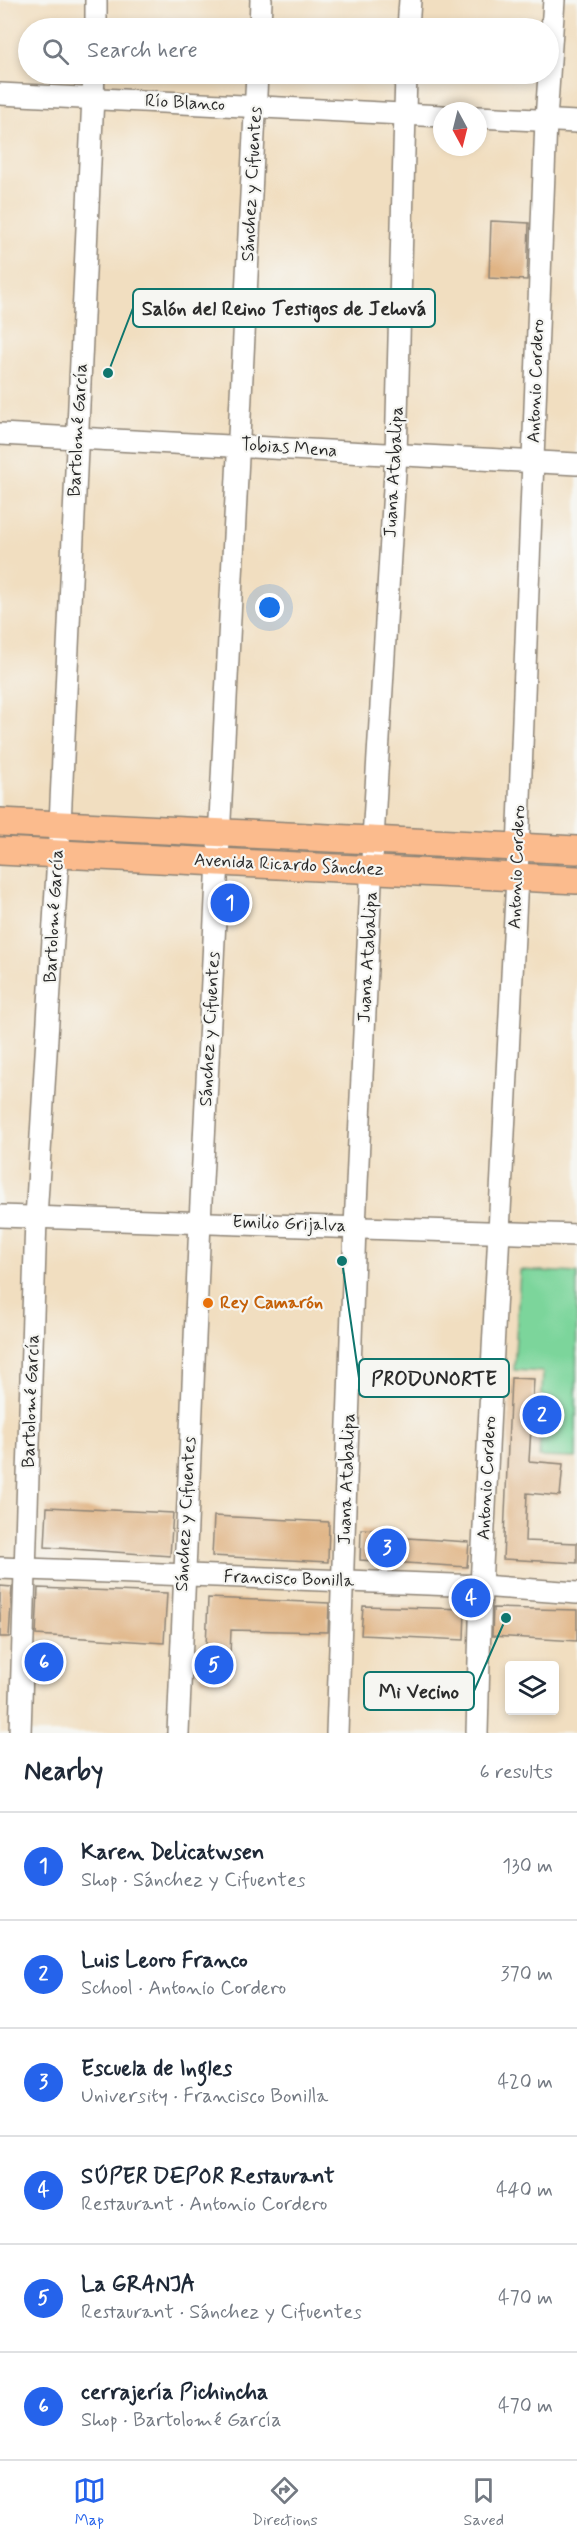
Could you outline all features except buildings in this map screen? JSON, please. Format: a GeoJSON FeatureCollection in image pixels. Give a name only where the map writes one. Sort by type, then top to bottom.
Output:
{"type":"FeatureCollection","features":[{"type":"Feature","properties":{"kind":"main road","name":"Avenida Ricardo Sánchez"},"geometry":{"type":"LineString","coordinates":[[0,822],[577,850]]}},
{"type":"Feature","properties":{"kind":"main road","name":"Avenida Ricardo Sánchez"},"geometry":{"type":"LineString","coordinates":[[0,851],[577,880]]}},
{"type":"Feature","properties":{"kind":"street"},"geometry":{"type":"LineString","coordinates":[[96,0],[96,18]]}},
{"type":"Feature","properties":{"kind":"street"},"geometry":{"type":"LineString","coordinates":[[260,18],[261,0]]}},
{"type":"Feature","properties":{"kind":"street"},"geometry":{"type":"LineString","coordinates":[[409,18],[410,0]]}},
{"type":"Feature","properties":{"kind":"street","name":"Antonio Cordero"},"geometry":{"type":"LineString","coordinates":[[553,18],[554,0]]}},
{"type":"Feature","properties":{"kind":"street","name":"Bartolomé García"},"geometry":{"type":"LineString","coordinates":[[20,1733],[27,1569],[36,1218],[60,824],[94,84]]}},
{"type":"Feature","properties":{"kind":"street","name":"Sánchez y Cifuentes"},"geometry":{"type":"LineString","coordinates":[[178,1733],[183,1575],[219,861],[237,445],[257,84]]}},
{"type":"Feature","properties":{"kind":"street","name":"Juana Atabalipa"},"geometry":{"type":"LineString","coordinates":[[337,1733],[355,1227],[373,839],[396,455],[405,84]]}},
{"type":"Feature","properties":{"kind":"street","name":"Antonio Cordero"},"geometry":{"type":"LineString","coordinates":[[477,1733],[481,1586],[517,877],[548,84]]}},
{"type":"Feature","properties":{"kind":"street","name":"Río Blanco"},"geometry":{"type":"LineString","coordinates":[[0,94],[433,116]]}},
{"type":"Feature","properties":{"kind":"street"},"geometry":{"type":"LineString","coordinates":[[487,117],[577,122]]}},
{"type":"Feature","properties":{"kind":"street","name":"Tobias Mena"},"geometry":{"type":"LineString","coordinates":[[0,434],[577,464]]}},
{"type":"Feature","properties":{"kind":"street","name":"Emilio Grijalva"},"geometry":{"type":"LineString","coordinates":[[0,1216],[577,1235]]}},
{"type":"Feature","properties":{"kind":"street","name":"Francisco Bonilla"},"geometry":{"type":"LineString","coordinates":[[0,1568],[481,1586],[577,1593]]}},
{"type":"Feature","properties":{"kind":"green space"},"geometry":{"type":"Polygon","coordinates":[[[520,1270],[577,1273],[576,1458],[539,1457],[543,1372],[514,1370],[520,1270]]]}},
{"type":"Feature","properties":{"kind":"place","name":"Salón del Reino Testigos de Jehová"},"geometry":{"type":"Point","coordinates":[108,373]}},
{"type":"Feature","properties":{"kind":"place","name":"Karen Delicatwsen"},"geometry":{"type":"Point","coordinates":[230,903]}},
{"type":"Feature","properties":{"kind":"place","name":"PRODUNORTE"},"geometry":{"type":"Point","coordinates":[342,1261]}},
{"type":"Feature","properties":{"kind":"place","name":"Rey Camarón"},"geometry":{"type":"Point","coordinates":[208,1303]}},
{"type":"Feature","properties":{"kind":"place","name":"Luis Leoro Franco"},"geometry":{"type":"Point","coordinates":[542,1415]}},
{"type":"Feature","properties":{"kind":"place","name":"Escuela de Ingles"},"geometry":{"type":"Point","coordinates":[387,1548]}},
{"type":"Feature","properties":{"kind":"place","name":"SÚPER DEPOR Restaurant"},"geometry":{"type":"Point","coordinates":[471,1598]}},
{"type":"Feature","properties":{"kind":"place","name":"Mi Vecino"},"geometry":{"type":"Point","coordinates":[506,1618]}},
{"type":"Feature","properties":{"kind":"place","name":"cerrajería Pichincha"},"geometry":{"type":"Point","coordinates":[44,1662]}},
{"type":"Feature","properties":{"kind":"place","name":"La GRANJA"},"geometry":{"type":"Point","coordinates":[214,1665]}}]}
